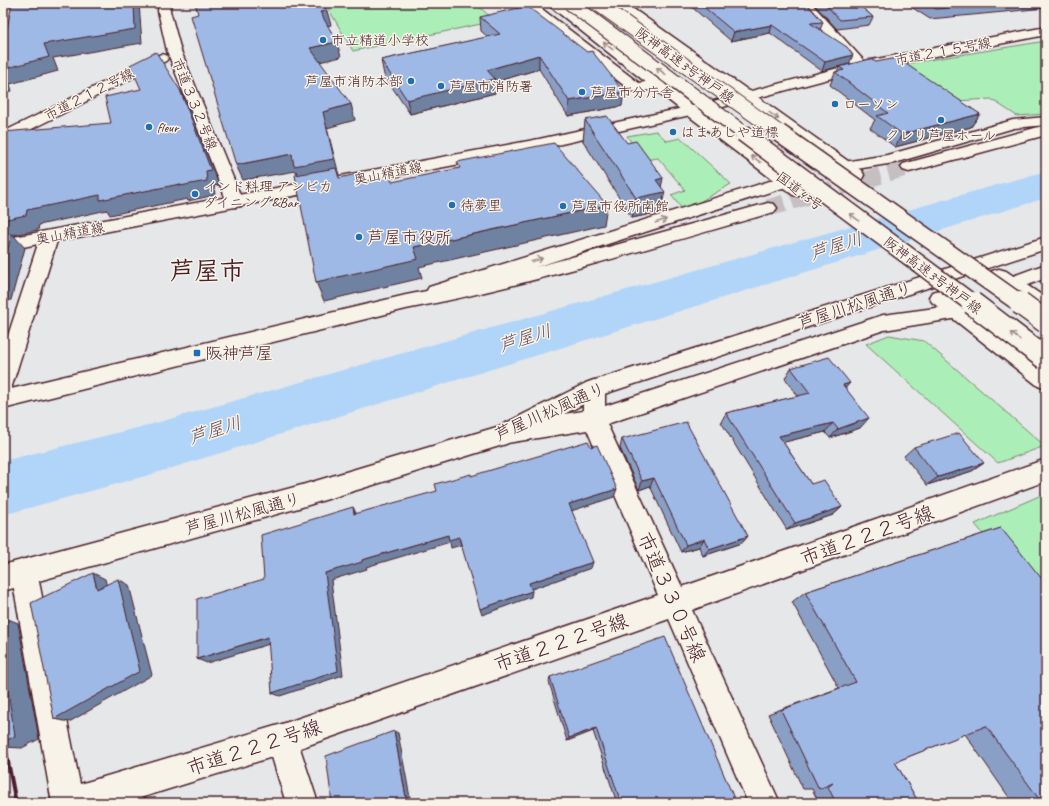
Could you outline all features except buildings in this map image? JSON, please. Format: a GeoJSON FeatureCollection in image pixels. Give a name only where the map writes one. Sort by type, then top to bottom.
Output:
{"type":"FeatureCollection","features":[{"type":"Feature","properties":{"kind":"main road","name":"市道３３２号線"},"geometry":{"type":"LineString","coordinates":[[165,3],[164,11],[174,51],[235,202]]}},
{"type":"Feature","properties":{"kind":"main road"},"geometry":{"type":"LineString","coordinates":[[526,3],[636,88],[658,84]]}},
{"type":"Feature","properties":{"kind":"main road","name":"国道43号"},"geometry":{"type":"LineString","coordinates":[[552,3],[1046,380]]}},
{"type":"Feature","properties":{"kind":"main road","name":"阪神高速3号神戸線"},"geometry":{"type":"LineString","coordinates":[[570,3],[1046,360]]}},
{"type":"Feature","properties":{"kind":"main road","name":"阪神高速3号神戸線"},"geometry":{"type":"LineString","coordinates":[[597,3],[1046,322]]}},
{"type":"Feature","properties":{"kind":"main road"},"geometry":{"type":"LineString","coordinates":[[617,3],[1046,308]]}},
{"type":"Feature","properties":{"kind":"main road"},"geometry":{"type":"LineString","coordinates":[[804,3],[861,66]]}},
{"type":"Feature","properties":{"kind":"main road","name":"市道２１５号線"},"geometry":{"type":"LineString","coordinates":[[748,97],[861,66],[1046,31]]}},
{"type":"Feature","properties":{"kind":"main road","name":"市道２１２号線"},"geometry":{"type":"LineString","coordinates":[[3,138],[174,51]]}},
{"type":"Feature","properties":{"kind":"main road","name":"奥山精道線"},"geometry":{"type":"LineString","coordinates":[[3,246],[539,144],[692,111],[748,97]]}},
{"type":"Feature","properties":{"kind":"main road"},"geometry":{"type":"LineString","coordinates":[[850,170],[1013,124],[1046,121]]}},
{"type":"Feature","properties":{"kind":"main road"},"geometry":{"type":"LineString","coordinates":[[909,167],[1046,130]]}},
{"type":"Feature","properties":{"kind":"main road"},"geometry":{"type":"LineString","coordinates":[[3,400],[406,302],[793,186]]}},
{"type":"Feature","properties":{"kind":"main road"},"geometry":{"type":"LineString","coordinates":[[406,302],[450,294],[544,272],[768,208]]}},
{"type":"Feature","properties":{"kind":"main road"},"geometry":{"type":"LineString","coordinates":[[3,384],[49,237]]}},
{"type":"Feature","properties":{"kind":"main road","name":"芦屋川松風通り"},"geometry":{"type":"LineString","coordinates":[[13,575],[302,496],[506,434],[594,389],[1046,244]]}},
{"type":"Feature","properties":{"kind":"main road"},"geometry":{"type":"LineString","coordinates":[[1006,280],[1046,271]]}},
{"type":"Feature","properties":{"kind":"main road"},"geometry":{"type":"LineString","coordinates":[[506,434],[594,419],[884,322],[958,312]]}},
{"type":"Feature","properties":{"kind":"main road","name":"市道３３０号線"},"geometry":{"type":"LineString","coordinates":[[594,389],[594,419],[764,803]]}},
{"type":"Feature","properties":{"kind":"main road","name":"市道２２２号線"},"geometry":{"type":"LineString","coordinates":[[72,803],[282,739],[675,603],[1046,470]]}},
{"type":"Feature","properties":{"kind":"main road"},"geometry":{"type":"LineString","coordinates":[[13,575],[68,803]]}},
{"type":"Feature","properties":{"kind":"main road"},"geometry":{"type":"LineString","coordinates":[[282,739],[302,803]]}},
{"type":"Feature","properties":{"kind":"green space"},"geometry":{"type":"Polygon","coordinates":[[[325,3],[475,3],[495,21],[353,51],[325,3]]]}},
{"type":"Feature","properties":{"kind":"green space"},"geometry":{"type":"Polygon","coordinates":[[[1046,41],[1046,114],[1017,116],[991,99],[954,101],[904,64],[1046,41]]]}},
{"type":"Feature","properties":{"kind":"green space"},"geometry":{"type":"Polygon","coordinates":[[[656,131],[667,141],[681,138],[731,184],[696,204],[682,209],[671,195],[685,190],[658,158],[644,160],[627,136],[656,131]]]}},
{"type":"Feature","properties":{"kind":"green space"},"geometry":{"type":"Polygon","coordinates":[[[889,335],[924,341],[1045,446],[998,463],[866,344],[889,335]]]}},
{"type":"Feature","properties":{"kind":"green space"},"geometry":{"type":"Polygon","coordinates":[[[1046,493],[1046,609],[975,524],[1046,493]]]}},
{"type":"Feature","properties":{"kind":"waterway","name":"芦屋川"},"geometry":{"type":"LineString","coordinates":[[3,488],[149,450],[1046,184]]}},
{"type":"Feature","properties":{"kind":"tunnel"},"geometry":{"type":"LineString","coordinates":[[768,208],[909,167]]}},
{"type":"Feature","properties":{"kind":"railway"},"geometry":{"type":"LineString","coordinates":[[3,736],[16,803]]}},
{"type":"Feature","properties":{"kind":"place","name":"市立精道小学校"},"geometry":{"type":"Point","coordinates":[323,40]}},
{"type":"Feature","properties":{"kind":"place","name":"芦屋市消防本部"},"geometry":{"type":"Point","coordinates":[411,81]}},
{"type":"Feature","properties":{"kind":"place","name":"芦屋市消防署"},"geometry":{"type":"Point","coordinates":[441,86]}},
{"type":"Feature","properties":{"kind":"place","name":"芦屋市分庁舎"},"geometry":{"type":"Point","coordinates":[582,92]}},
{"type":"Feature","properties":{"kind":"place","name":"ローソン"},"geometry":{"type":"Point","coordinates":[835,104]}},
{"type":"Feature","properties":{"kind":"place","name":"クレリ芦屋ホール"},"geometry":{"type":"Point","coordinates":[941,120]}},
{"type":"Feature","properties":{"kind":"place","name":"fleur"},"geometry":{"type":"Point","coordinates":[149,127]}},
{"type":"Feature","properties":{"kind":"place","name":"はまあしや道標"},"geometry":{"type":"Point","coordinates":[673,132]}},
{"type":"Feature","properties":{"kind":"place","name":"インド料理 アンビカ ダイニング&Bar"},"geometry":{"type":"Point","coordinates":[195,194]}},
{"type":"Feature","properties":{"kind":"place","name":"待夢里"},"geometry":{"type":"Point","coordinates":[452,205]}},
{"type":"Feature","properties":{"kind":"place","name":"芦屋市役所南館"},"geometry":{"type":"Point","coordinates":[563,206]}},
{"type":"Feature","properties":{"kind":"place","name":"芦屋市役所"},"geometry":{"type":"Point","coordinates":[359,237]}},
{"type":"Feature","properties":{"kind":"place","name":"阪神芦屋"},"geometry":{"type":"Point","coordinates":[197,353]}},
{"type":"Feature","properties":{"kind":"district","name":"芦屋市"},"geometry":{"type":"Point","coordinates":[207,270]}}]}
